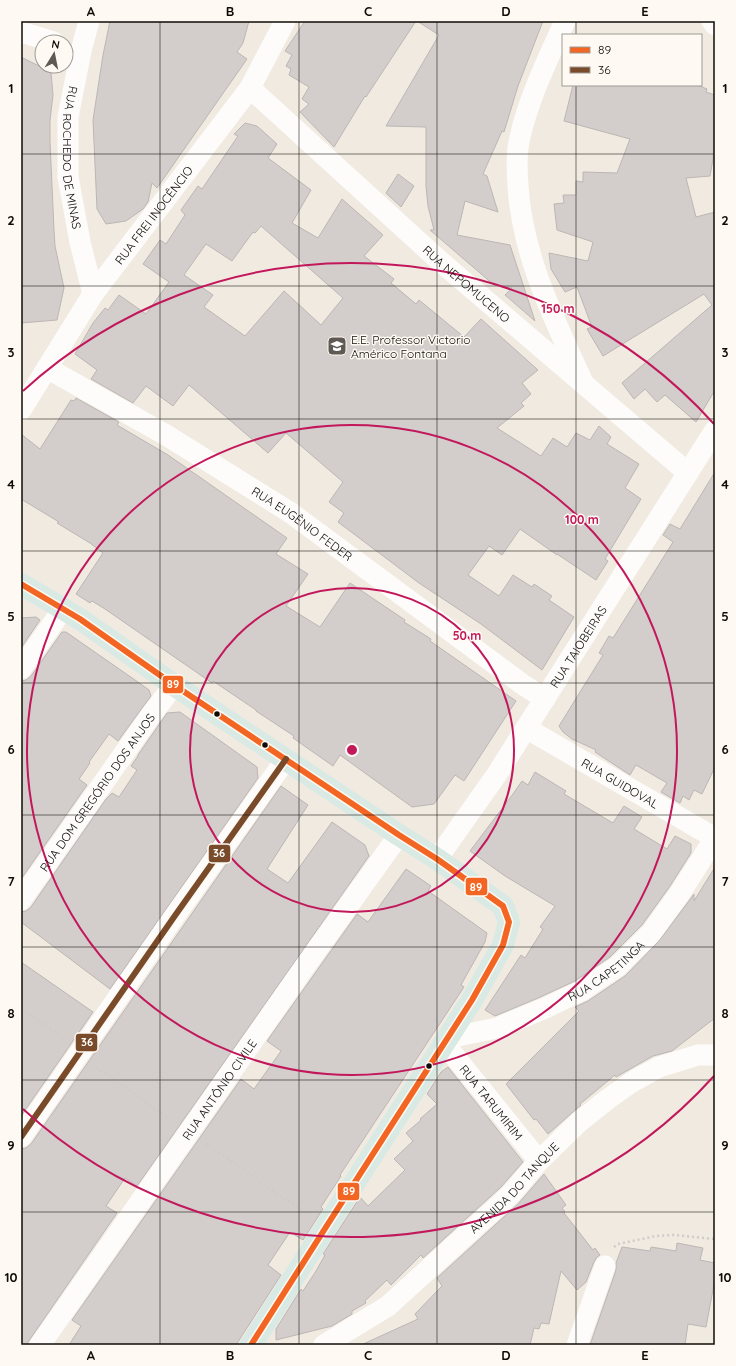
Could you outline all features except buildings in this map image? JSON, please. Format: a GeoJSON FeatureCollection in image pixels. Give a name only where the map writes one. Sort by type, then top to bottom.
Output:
{"type":"FeatureCollection","features":[{"type":"Feature","properties":{"kind":"main road"},"geometry":{"type":"LineString","coordinates":[[21,584],[80,619],[174,685],[437,859],[503,906],[509,922],[503,945],[472,1000],[252,1345]]}},
{"type":"Feature","properties":{"kind":"street","name":"RUA ROCHEDO DE MINAS"},"geometry":{"type":"LineString","coordinates":[[74,46],[89,21]]}},
{"type":"Feature","properties":{"kind":"street","name":"RUA FREI INOCÊNCIO"},"geometry":{"type":"LineString","coordinates":[[21,410],[93,294],[250,88],[285,21]]}},
{"type":"Feature","properties":{"kind":"street"},"geometry":{"type":"LineString","coordinates":[[565,21],[530,101],[519,139],[516,168],[519,207],[529,250],[548,307],[584,384]]}},
{"type":"Feature","properties":{"kind":"street"},"geometry":{"type":"LineString","coordinates":[[712,21],[715,24]]}},
{"type":"Feature","properties":{"kind":"street"},"geometry":{"type":"LineString","coordinates":[[21,32],[34,36]]}},
{"type":"Feature","properties":{"kind":"street","name":"RUA ROCHEDO DE MINAS"},"geometry":{"type":"LineString","coordinates":[[71,74],[68,118],[68,177],[80,242],[93,294]]}},
{"type":"Feature","properties":{"kind":"street","name":"RUA NEPOMUCENO"},"geometry":{"type":"LineString","coordinates":[[250,88],[441,262],[688,473]]}},
{"type":"Feature","properties":{"kind":"street","name":"RUA EUGÊNIO FEDER"},"geometry":{"type":"LineString","coordinates":[[47,368],[166,435],[291,513],[522,684],[545,699]]}},
{"type":"Feature","properties":{"kind":"street","name":"RUA TAIOBEIRAS"},"geometry":{"type":"LineString","coordinates":[[437,859],[496,774],[545,699],[715,430]]}},
{"type":"Feature","properties":{"kind":"street"},"geometry":{"type":"LineString","coordinates":[[21,669],[63,609]]}},
{"type":"Feature","properties":{"kind":"street","name":"RUA DOM GREGÓRIO DOS ANJOS"},"geometry":{"type":"LineString","coordinates":[[21,900],[174,685]]}},
{"type":"Feature","properties":{"kind":"street","name":"RUA GUIDOVAL"},"geometry":{"type":"LineString","coordinates":[[526,728],[715,838]]}},
{"type":"Feature","properties":{"kind":"street"},"geometry":{"type":"LineString","coordinates":[[21,1137],[286,759]]}},
{"type":"Feature","properties":{"kind":"street","name":"RUA ANTÔNIO CIVILE"},"geometry":{"type":"LineString","coordinates":[[40,1345],[303,969],[399,835]]}},
{"type":"Feature","properties":{"kind":"street","name":"RUA CAPETINGA"},"geometry":{"type":"LineString","coordinates":[[446,1041],[497,1028],[543,1009],[581,991],[618,966],[651,933],[680,893],[715,838]]}},
{"type":"Feature","properties":{"kind":"street","name":"RUA TARUMIRIM"},"geometry":{"type":"LineString","coordinates":[[446,1041],[539,1161]]}},
{"type":"Feature","properties":{"kind":"street","name":"AVENIDA DO TANQUE"},"geometry":{"type":"LineString","coordinates":[[324,1345],[388,1306],[510,1195],[539,1161],[579,1122],[608,1099],[632,1082],[659,1067],[698,1056],[715,1054]]}},
{"type":"Feature","properties":{"kind":"street"},"geometry":{"type":"LineString","coordinates":[[577,1345],[605,1266]]}},
{"type":"Feature","properties":{"kind":"path"},"geometry":{"type":"LineString","coordinates":[[605,1266],[614,1247],[618,1244],[656,1236],[674,1235],[715,1239]]}},
{"type":"Feature","properties":{"kind":"transit line","name":"89"},"geometry":{"type":"LineString","coordinates":[[21,584],[80,619],[174,685],[437,859],[503,906],[509,922],[503,945],[472,1000],[251,1345]]}},
{"type":"Feature","properties":{"kind":"transit line","name":"36"},"geometry":{"type":"LineString","coordinates":[[21,1137],[286,759]]}},
{"type":"Feature","properties":{"kind":"place","name":"E.E. Professor Victorio Américo Fontana"},"geometry":{"type":"Point","coordinates":[337,346]}}]}
